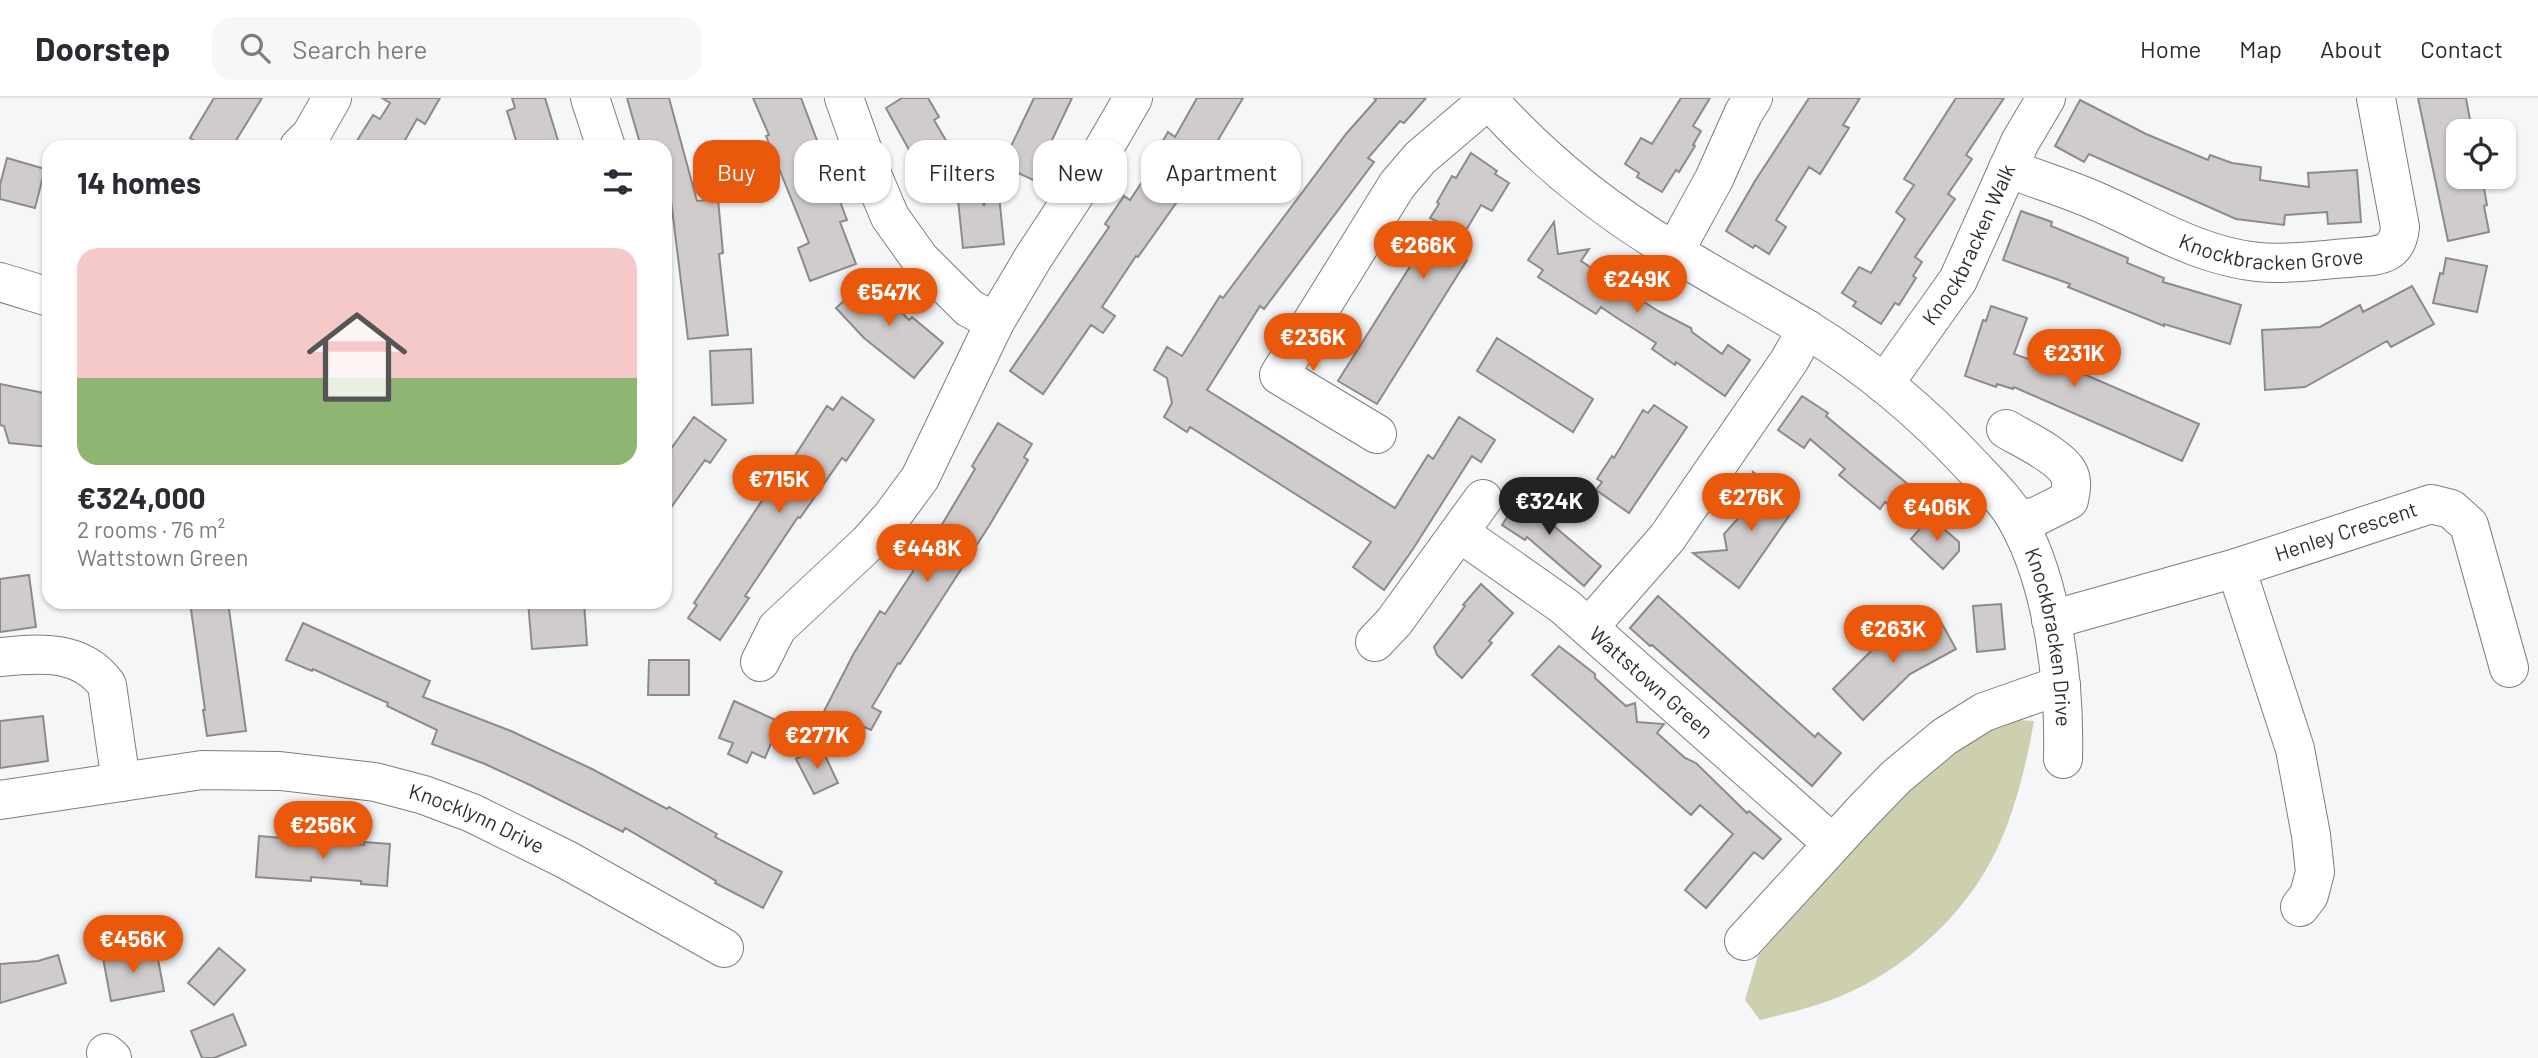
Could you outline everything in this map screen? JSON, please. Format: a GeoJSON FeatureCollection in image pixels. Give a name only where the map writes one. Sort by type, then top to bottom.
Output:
{"type":"FeatureCollection","features":[{"type":"Feature","properties":{"kind":"street"},"geometry":{"type":"LineString","coordinates":[[306,140],[332,98]]}},
{"type":"Feature","properties":{"kind":"street"},"geometry":{"type":"LineString","coordinates":[[590,98],[604,140]]}},
{"type":"Feature","properties":{"kind":"street"},"geometry":{"type":"LineString","coordinates":[[844,98],[867,165],[890,217],[920,259],[969,308],[995,322]]}},
{"type":"Feature","properties":{"kind":"street"},"geometry":{"type":"LineString","coordinates":[[760,663],[777,628],[868,543],[920,478],[995,322],[1133,98]]}},
{"type":"Feature","properties":{"kind":"street"},"geometry":{"type":"LineString","coordinates":[[1674,252],[1714,179],[1753,98]]}},
{"type":"Feature","properties":{"kind":"street","name":"Knockbracken Walk"},"geometry":{"type":"LineString","coordinates":[[1884,384],[1958,280],[2008,168],[2046,98]]}},
{"type":"Feature","properties":{"kind":"street","name":"Knockbracken Grove"},"geometry":{"type":"LineString","coordinates":[[2008,168],[2097,202],[2188,246],[2223,255],[2256,262],[2281,263],[2375,256],[2391,250],[2398,241],[2400,227],[2376,98]]}},
{"type":"Feature","properties":{"kind":"street"},"geometry":{"type":"LineString","coordinates":[[1377,434],[1279,374],[1397,186],[1420,158],[1487,99]]}},
{"type":"Feature","properties":{"kind":"street","name":"Knockbracken Drive"},"geometry":{"type":"LineString","coordinates":[[1487,99],[1529,141],[1618,215],[1674,252],[1807,329],[1884,384],[1942,434],[1985,480],[2017,519],[2028,541],[2046,597],[2061,685],[2063,759]]}},
{"type":"Feature","properties":{"kind":"street"},"geometry":{"type":"LineString","coordinates":[[0,282],[42,295]]}},
{"type":"Feature","properties":{"kind":"street"},"geometry":{"type":"LineString","coordinates":[[1589,627],[1667,538],[1807,329]]}},
{"type":"Feature","properties":{"kind":"street","name":"Knockbracken Drive"},"geometry":{"type":"LineString","coordinates":[[2006,429],[2050,456],[2068,471],[2072,486],[2069,500],[2035,517],[2017,519]]}},
{"type":"Feature","properties":{"kind":"street"},"geometry":{"type":"LineString","coordinates":[[1375,642],[1394,622],[1483,499]]}},
{"type":"Feature","properties":{"kind":"street","name":"Henley Crescent"},"geometry":{"type":"LineString","coordinates":[[2051,620],[2236,568],[2431,504],[2451,509],[2469,525],[2509,668]]}},
{"type":"Feature","properties":{"kind":"street","name":"Wattstown Green"},"geometry":{"type":"LineString","coordinates":[[1460,533],[1564,606],[1832,843]]}},
{"type":"Feature","properties":{"kind":"street"},"geometry":{"type":"LineString","coordinates":[[2236,568],[2295,749],[2315,872],[2309,895],[2300,907]]}},
{"type":"Feature","properties":{"kind":"street"},"geometry":{"type":"LineString","coordinates":[[0,657],[61,655],[78,661],[101,678],[107,685],[121,782]]}},
{"type":"Feature","properties":{"kind":"street"},"geometry":{"type":"LineString","coordinates":[[1744,941],[1896,777],[1944,737],[1984,712],[2061,685]]}},
{"type":"Feature","properties":{"kind":"street","name":"Knocklynn Drive"},"geometry":{"type":"LineString","coordinates":[[0,800],[202,770],[241,769],[375,782],[424,794],[472,813],[568,860],[724,948]]}},
{"type":"Feature","properties":{"kind":"green space"},"geometry":{"type":"Polygon","coordinates":[[[2016,720],[2034,721],[2014,805],[1995,853],[1967,898],[1950,919],[1910,956],[1864,985],[1801,1010],[1760,1020],[1745,1000],[1758,956],[1893,802],[1973,738],[2016,720]]]}},
{"type":"Feature","properties":{"kind":"building"},"geometry":{"type":"Polygon","coordinates":[[[214,98],[262,98],[236,140],[190,138],[214,98]]]}},
{"type":"Feature","properties":{"kind":"building"},"geometry":{"type":"Polygon","coordinates":[[[382,98],[440,98],[425,124],[417,119],[405,140],[357,140],[373,115],[380,119],[390,103],[382,98]]]}},
{"type":"Feature","properties":{"kind":"building"},"geometry":{"type":"Polygon","coordinates":[[[512,98],[545,98],[558,140],[516,140],[507,111],[515,108],[512,98]]]}},
{"type":"Feature","properties":{"kind":"building"},"geometry":{"type":"Polygon","coordinates":[[[627,98],[669,98],[693,186],[693,203],[718,203],[723,253],[719,254],[728,335],[688,339],[672,208],[672,140],[639,140],[627,98]]]}},
{"type":"Feature","properties":{"kind":"building"},"geometry":{"type":"Polygon","coordinates":[[[753,98],[801,98],[817,140],[794,140],[794,203],[841,203],[847,220],[840,222],[856,264],[810,281],[798,248],[809,243],[780,171],[780,140],[768,140],[766,136],[769,135],[753,98]]]}},
{"type":"Feature","properties":{"kind":"building"},"geometry":{"type":"Polygon","coordinates":[[[902,98],[928,98],[939,117],[934,120],[946,140],[905,140],[905,142],[886,108],[902,98]]]}},
{"type":"Feature","properties":{"kind":"building"},"geometry":{"type":"Polygon","coordinates":[[[1034,98],[1072,98],[1052,140],[1033,140],[1033,180],[1019,173],[1019,140],[1014,140],[1034,98]]]}},
{"type":"Feature","properties":{"kind":"building"},"geometry":{"type":"Polygon","coordinates":[[[1197,98],[1243,98],[1218,140],[1163,140],[1168,132],[1175,137],[1197,98]]]}},
{"type":"Feature","properties":{"kind":"building"},"geometry":{"type":"Polygon","coordinates":[[[1374,98],[1426,98],[1404,123],[1400,121],[1368,158],[1374,162],[1264,309],[1260,306],[1207,390],[1395,508],[1428,455],[1433,459],[1459,417],[1495,440],[1481,462],[1472,456],[1384,590],[1353,567],[1371,542],[1190,427],[1187,432],[1164,417],[1172,403],[1167,378],[1154,370],[1167,347],[1182,356],[1220,296],[1223,298],[1294,203],[1301,203],[1301,194],[1346,134],[1376,100],[1374,98]]]}},
{"type":"Feature","properties":{"kind":"building"},"geometry":{"type":"Polygon","coordinates":[[[1681,98],[1710,98],[1693,126],[1701,131],[1693,145],[1695,146],[1679,172],[1676,170],[1662,192],[1637,177],[1639,173],[1625,164],[1641,138],[1652,144],[1681,98]]]}},
{"type":"Feature","properties":{"kind":"building"},"geometry":{"type":"Polygon","coordinates":[[[1809,98],[1860,98],[1843,125],[1849,128],[1820,174],[1809,167],[1776,220],[1786,227],[1769,254],[1755,245],[1753,248],[1726,231],[1809,98]]]}},
{"type":"Feature","properties":{"kind":"building"},"geometry":{"type":"Polygon","coordinates":[[[1956,98],[2004,98],[1966,155],[1972,159],[1948,194],[1955,199],[1915,257],[1922,262],[1913,276],[1916,278],[1899,305],[1895,303],[1881,324],[1853,306],[1856,302],[1842,293],[1859,267],[1871,273],[1905,219],[1896,212],[1914,185],[1904,179],[1956,98]]]}},
{"type":"Feature","properties":{"kind":"building"},"geometry":{"type":"Polygon","coordinates":[[[2418,98],[2466,98],[2470,119],[2446,119],[2446,189],[2484,189],[2489,232],[2448,241],[2418,98]]]}},
{"type":"Feature","properties":{"kind":"building"},"geometry":{"type":"Polygon","coordinates":[[[2080,100],[2146,134],[2208,160],[2210,155],[2232,163],[2261,167],[2260,180],[2309,187],[2308,173],[2357,170],[2361,222],[2328,224],[2327,212],[2285,215],[2284,225],[2236,219],[2089,154],[2084,162],[2055,146],[2080,100]]]}},
{"type":"Feature","properties":{"kind":"building"},"geometry":{"type":"Polygon","coordinates":[[[1471,153],[1509,183],[1492,211],[1481,205],[1453,252],[1467,260],[1377,404],[1338,381],[1438,222],[1430,218],[1439,204],[1437,202],[1452,176],[1456,178],[1471,153]]]}},
{"type":"Feature","properties":{"kind":"building"},"geometry":{"type":"Polygon","coordinates":[[[7,158],[42,168],[42,181],[35,208],[0,199],[0,185],[7,158]]]}},
{"type":"Feature","properties":{"kind":"building"},"geometry":{"type":"Polygon","coordinates":[[[1141,184],[1141,203],[1176,203],[1102,307],[1115,316],[1103,333],[1091,325],[1043,394],[1010,371],[1109,227],[1105,224],[1119,203],[1127,203],[1127,198],[1130,200],[1141,184]]]}},
{"type":"Feature","properties":{"kind":"building"},"geometry":{"type":"Polygon","coordinates":[[[958,203],[1000,203],[1004,244],[963,248],[958,203]]]}},
{"type":"Feature","properties":{"kind":"building"},"geometry":{"type":"Polygon","coordinates":[[[2021,211],[2052,222],[2051,226],[2128,258],[2127,263],[2164,278],[2163,282],[2241,305],[2230,344],[2164,326],[2068,287],[2070,284],[2003,260],[2021,211]]]}},
{"type":"Feature","properties":{"kind":"building"},"geometry":{"type":"Polygon","coordinates":[[[1554,222],[1558,254],[1589,249],[1581,261],[1658,311],[1691,328],[1692,332],[1722,354],[1728,345],[1750,360],[1725,396],[1652,349],[1656,343],[1601,307],[1596,314],[1538,277],[1543,270],[1528,260],[1554,222]]]}},
{"type":"Feature","properties":{"kind":"building"},"geometry":{"type":"Polygon","coordinates":[[[2446,258],[2487,266],[2477,312],[2433,303],[2446,258]]]}},
{"type":"Feature","properties":{"kind":"building"},"geometry":{"type":"Polygon","coordinates":[[[869,278],[909,320],[912,317],[943,343],[914,378],[864,338],[836,308],[869,278]]]}},
{"type":"Feature","properties":{"kind":"building"},"geometry":{"type":"Polygon","coordinates":[[[2412,286],[2434,324],[2391,347],[2387,341],[2305,387],[2265,390],[2262,330],[2320,327],[2360,305],[2363,312],[2412,286]]]}},
{"type":"Feature","properties":{"kind":"building"},"geometry":{"type":"Polygon","coordinates":[[[1991,306],[2027,318],[2014,354],[2060,370],[2063,365],[2199,424],[2182,461],[2014,387],[2013,389],[1997,384],[1996,387],[1965,376],[1983,320],[1986,321],[1991,306]]]}},
{"type":"Feature","properties":{"kind":"building"},"geometry":{"type":"Polygon","coordinates":[[[1497,338],[1593,399],[1573,432],[1477,371],[1497,338]]]}},
{"type":"Feature","properties":{"kind":"building"},"geometry":{"type":"Polygon","coordinates":[[[751,349],[753,403],[712,405],[710,351],[751,349]]]}},
{"type":"Feature","properties":{"kind":"building"},"geometry":{"type":"Polygon","coordinates":[[[0,384],[42,393],[42,446],[9,443],[4,426],[0,425],[0,384]]]}},
{"type":"Feature","properties":{"kind":"building"},"geometry":{"type":"Polygon","coordinates":[[[1802,396],[1828,413],[1826,416],[1916,491],[1898,513],[1885,502],[1880,509],[1839,475],[1845,469],[1810,439],[1804,448],[1778,430],[1802,396]]]}},
{"type":"Feature","properties":{"kind":"building"},"geometry":{"type":"Polygon","coordinates":[[[842,397],[874,420],[846,461],[842,458],[800,518],[798,517],[745,596],[749,598],[720,640],[688,618],[697,605],[694,603],[827,406],[833,410],[842,397]]]}},
{"type":"Feature","properties":{"kind":"building"},"geometry":{"type":"Polygon","coordinates":[[[1654,405],[1687,427],[1629,513],[1596,490],[1602,482],[1597,479],[1612,456],[1614,458],[1643,410],[1648,413],[1654,405]]]}},
{"type":"Feature","properties":{"kind":"building"},"geometry":{"type":"Polygon","coordinates":[[[694,417],[726,440],[710,463],[705,460],[672,506],[672,447],[694,417]]]}},
{"type":"Feature","properties":{"kind":"building"},"geometry":{"type":"Polygon","coordinates":[[[998,423],[1032,444],[1024,457],[1028,460],[989,526],[872,707],[881,712],[871,730],[862,726],[855,738],[820,719],[854,653],[880,611],[885,614],[925,553],[975,469],[972,466],[998,423]]]}},
{"type":"Feature","properties":{"kind":"building"},"geometry":{"type":"Polygon","coordinates":[[[1753,472],[1798,503],[1739,588],[1693,553],[1727,550],[1724,534],[1742,514],[1738,506],[1758,504],[1753,472]]]}},
{"type":"Feature","properties":{"kind":"building"},"geometry":{"type":"Polygon","coordinates":[[[1526,489],[1549,504],[1541,515],[1601,566],[1584,586],[1527,537],[1525,540],[1502,525],[1526,489]]]}},
{"type":"Feature","properties":{"kind":"building"},"geometry":{"type":"Polygon","coordinates":[[[1930,517],[1959,542],[1959,551],[1943,569],[1911,539],[1930,517]]]}},
{"type":"Feature","properties":{"kind":"building"},"geometry":{"type":"Polygon","coordinates":[[[29,575],[36,627],[0,632],[0,579],[29,575]]]}},
{"type":"Feature","properties":{"kind":"building"},"geometry":{"type":"Polygon","coordinates":[[[1481,584],[1513,613],[1462,678],[1437,655],[1434,647],[1481,584]]]}},
{"type":"Feature","properties":{"kind":"building"},"geometry":{"type":"Polygon","coordinates":[[[1658,596],[1815,737],[1818,733],[1841,753],[1812,786],[1630,628],[1658,596]]]}},
{"type":"Feature","properties":{"kind":"building"},"geometry":{"type":"Polygon","coordinates":[[[2001,604],[2005,649],[1977,652],[1973,606],[2001,604]]]}},
{"type":"Feature","properties":{"kind":"building"},"geometry":{"type":"Polygon","coordinates":[[[191,609],[229,609],[246,731],[207,736],[191,609]]]}},
{"type":"Feature","properties":{"kind":"building"},"geometry":{"type":"Polygon","coordinates":[[[529,609],[584,609],[587,645],[532,649],[529,609]]]}},
{"type":"Feature","properties":{"kind":"building"},"geometry":{"type":"Polygon","coordinates":[[[1937,615],[1956,649],[1910,674],[1863,720],[1833,689],[1874,648],[1937,615]]]}},
{"type":"Feature","properties":{"kind":"building"},"geometry":{"type":"Polygon","coordinates":[[[303,623],[430,681],[423,697],[511,731],[592,769],[667,809],[669,807],[717,834],[715,837],[782,872],[763,908],[715,883],[716,881],[625,828],[623,832],[485,764],[432,744],[437,730],[387,706],[388,703],[313,669],[312,671],[286,660],[303,623]]]}},
{"type":"Feature","properties":{"kind":"building"},"geometry":{"type":"Polygon","coordinates":[[[1559,646],[1595,674],[1595,678],[1626,706],[1635,703],[1637,722],[1664,724],[1657,733],[1685,758],[1696,763],[1747,813],[1749,811],[1781,839],[1763,859],[1754,852],[1706,908],[1685,890],[1733,834],[1700,805],[1691,815],[1532,675],[1559,646]]]}},
{"type":"Feature","properties":{"kind":"building"},"geometry":{"type":"Polygon","coordinates":[[[649,660],[689,660],[689,695],[648,695],[649,660]]]}},
{"type":"Feature","properties":{"kind":"building"},"geometry":{"type":"Polygon","coordinates":[[[734,701],[780,722],[765,758],[752,752],[747,763],[728,754],[733,743],[719,738],[734,701]]]}},
{"type":"Feature","properties":{"kind":"building"},"geometry":{"type":"Polygon","coordinates":[[[43,716],[48,761],[0,768],[0,721],[43,716]]]}},
{"type":"Feature","properties":{"kind":"building"},"geometry":{"type":"Polygon","coordinates":[[[821,747],[838,783],[814,794],[796,759],[821,747]]]}},
{"type":"Feature","properties":{"kind":"building"},"geometry":{"type":"Polygon","coordinates":[[[259,836],[364,845],[364,842],[390,844],[387,886],[311,877],[311,881],[256,877],[259,836]]]}},
{"type":"Feature","properties":{"kind":"building"},"geometry":{"type":"Polygon","coordinates":[[[219,948],[245,970],[214,1005],[188,983],[219,948]]]}},
{"type":"Feature","properties":{"kind":"building"},"geometry":{"type":"Polygon","coordinates":[[[156,949],[164,991],[111,1001],[103,958],[156,949]]]}},
{"type":"Feature","properties":{"kind":"building"},"geometry":{"type":"Polygon","coordinates":[[[58,955],[66,983],[0,1003],[0,964],[38,961],[58,955]]]}},
{"type":"Feature","properties":{"kind":"building"},"geometry":{"type":"Polygon","coordinates":[[[233,1014],[246,1045],[214,1058],[202,1058],[191,1031],[233,1014]]]}}]}
